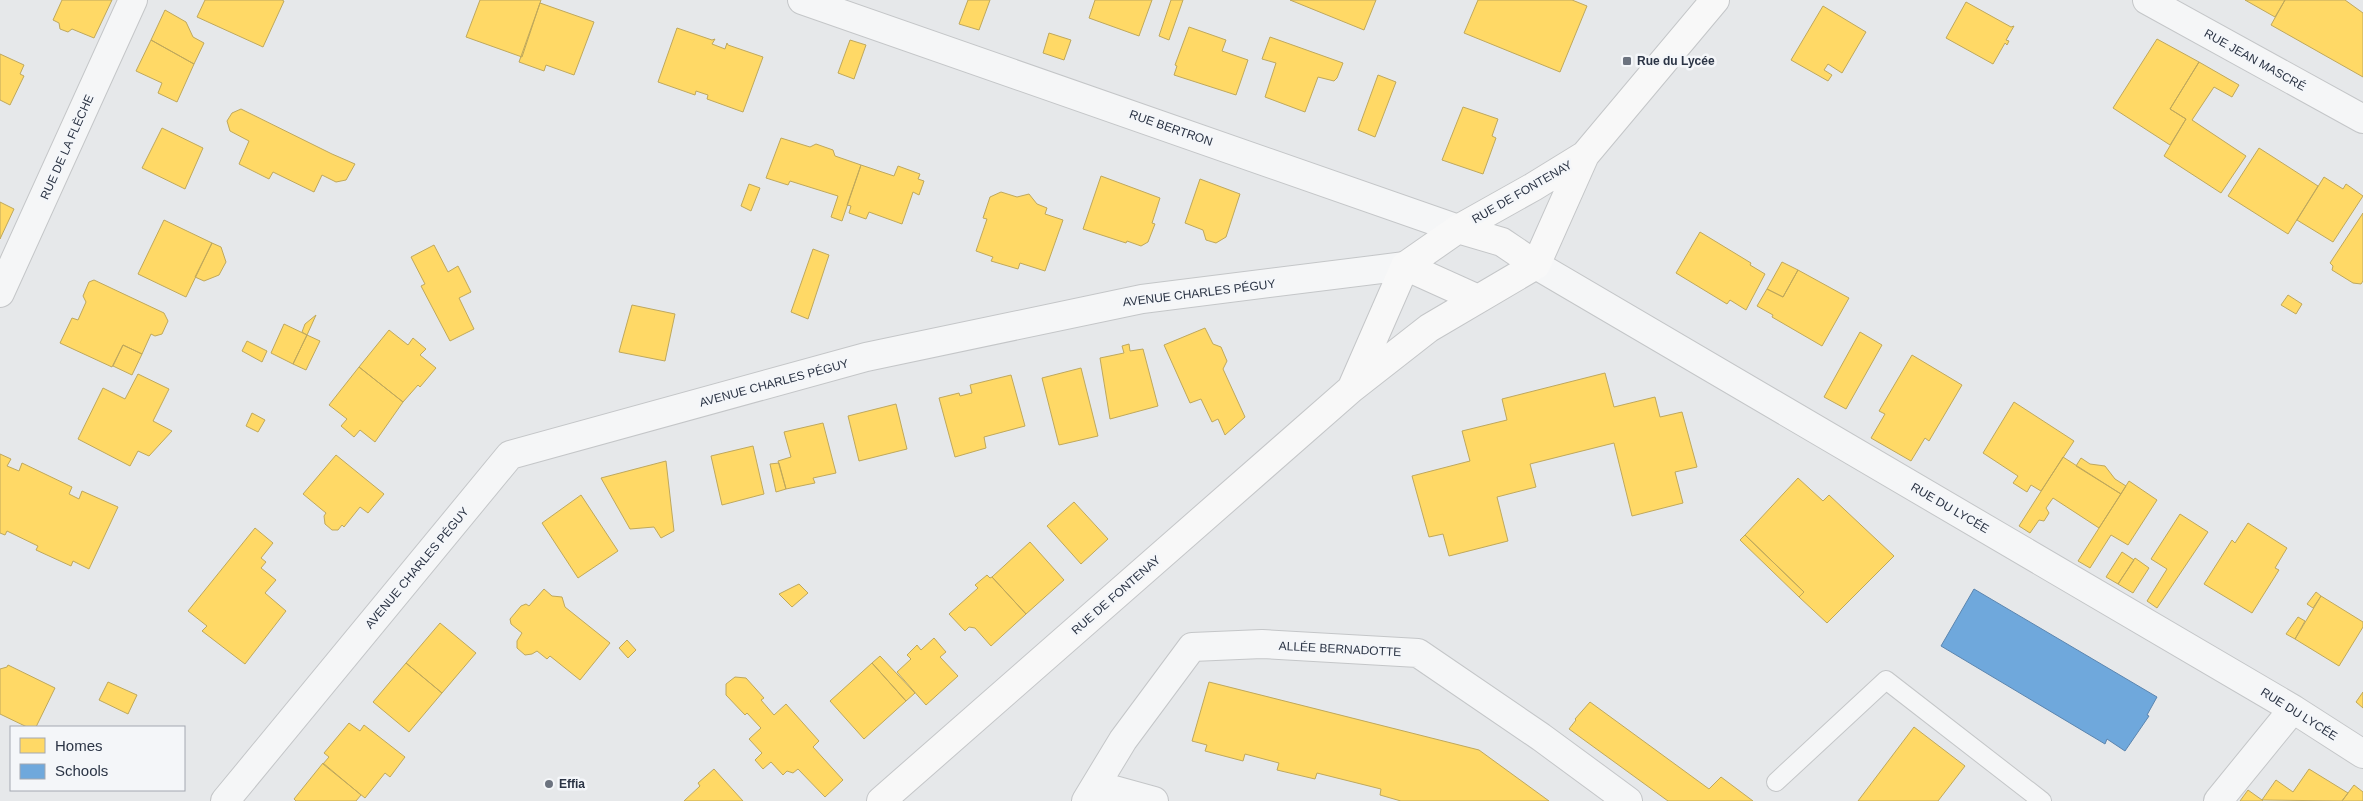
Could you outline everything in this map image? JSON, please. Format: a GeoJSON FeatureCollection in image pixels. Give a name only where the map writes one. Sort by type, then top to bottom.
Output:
{"type":"FeatureCollection","features":[{"type":"Feature","properties":{"kind":"main road","name":"RUE DE FONTENAY"},"geometry":{"type":"LineString","coordinates":[[881,801],[1351,389],[1429,328],[1536,266],[1585,155],[1708,2]]}},
{"type":"Feature","properties":{"kind":"main road","name":"RUE DE FONTENAY"},"geometry":{"type":"LineString","coordinates":[[1351,389],[1405,266],[1458,229],[1533,188],[1585,155]]}},
{"type":"Feature","properties":{"kind":"main road","name":"RUE BERTRON"},"geometry":{"type":"LineString","coordinates":[[1458,229],[1502,242],[1536,266]]}},
{"type":"Feature","properties":{"kind":"main road"},"geometry":{"type":"LineString","coordinates":[[1405,266],[1478,298]]}},
{"type":"Feature","properties":{"kind":"street","name":"RUE DE LA FLÈCHE"},"geometry":{"type":"LineString","coordinates":[[0,294],[133,0]]}},
{"type":"Feature","properties":{"kind":"street","name":"RUE BERTRON"},"geometry":{"type":"LineString","coordinates":[[802,0],[1458,229]]}},
{"type":"Feature","properties":{"kind":"street","name":"RUE JEAN MASCRÉ"},"geometry":{"type":"LineString","coordinates":[[2147,0],[2363,119]]}},
{"type":"Feature","properties":{"kind":"street","name":"AVENUE CHARLES PÉGUY"},"geometry":{"type":"LineString","coordinates":[[225,801],[510,455],[866,357],[1142,299],[1405,266]]}},
{"type":"Feature","properties":{"kind":"street","name":"RUE DU LYCÉE"},"geometry":{"type":"LineString","coordinates":[[1536,266],[2293,709],[2363,754]]}},
{"type":"Feature","properties":{"kind":"street","name":"ALLÉE BERNADOTTE"},"geometry":{"type":"LineString","coordinates":[[1090,793],[1123,740],[1192,647],[1262,644],[1418,653],[1541,737],[1628,801]]}},
{"type":"Feature","properties":{"kind":"street"},"geometry":{"type":"LineString","coordinates":[[2218,801],[2293,709]]}},
{"type":"Feature","properties":{"kind":"street"},"geometry":{"type":"LineString","coordinates":[[1090,793],[1154,801]]}},
{"type":"Feature","properties":{"kind":"lane"},"geometry":{"type":"LineString","coordinates":[[1776,782],[1886,680],[2042,801]]}},
{"type":"Feature","properties":{"kind":"building: Homes"},"geometry":{"type":"Polygon","coordinates":[[[62,0],[112,0],[94,38],[72,29],[68,32],[60,29],[59,23],[53,20],[62,0]]]}},
{"type":"Feature","properties":{"kind":"building: Homes"},"geometry":{"type":"Polygon","coordinates":[[[205,0],[284,1],[263,47],[197,17],[205,0]]]}},
{"type":"Feature","properties":{"kind":"building: Homes"},"geometry":{"type":"Polygon","coordinates":[[[480,0],[541,0],[522,57],[466,37],[480,0]]]}},
{"type":"Feature","properties":{"kind":"building: Homes"},"geometry":{"type":"Polygon","coordinates":[[[968,0],[990,0],[979,30],[959,24],[968,0]]]}},
{"type":"Feature","properties":{"kind":"building: Homes"},"geometry":{"type":"Polygon","coordinates":[[[1095,0],[1152,0],[1139,36],[1089,18],[1095,0]]]}},
{"type":"Feature","properties":{"kind":"building: Homes"},"geometry":{"type":"Polygon","coordinates":[[[1171,0],[1183,0],[1169,40],[1159,36],[1171,0]]]}},
{"type":"Feature","properties":{"kind":"building: Homes"},"geometry":{"type":"Polygon","coordinates":[[[1290,0],[1376,0],[1364,30],[1290,0]]]}},
{"type":"Feature","properties":{"kind":"building: Homes"},"geometry":{"type":"Polygon","coordinates":[[[1478,0],[1572,0],[1587,6],[1560,72],[1464,33],[1478,0]]]}},
{"type":"Feature","properties":{"kind":"building: Homes"},"geometry":{"type":"Polygon","coordinates":[[[2245,0],[2285,0],[2275,17],[2245,0]]]}},
{"type":"Feature","properties":{"kind":"building: Homes"},"geometry":{"type":"Polygon","coordinates":[[[2285,0],[2345,0],[2363,13],[2363,77],[2271,25],[2285,0]]]}},
{"type":"Feature","properties":{"kind":"building: Homes"},"geometry":{"type":"Polygon","coordinates":[[[1966,2],[2011,27],[2014,26],[2006,40],[2009,41],[2007,45],[2005,43],[1993,64],[1946,38],[1966,2]]]}},
{"type":"Feature","properties":{"kind":"building: Homes"},"geometry":{"type":"Polygon","coordinates":[[[540,3],[594,22],[574,75],[546,65],[544,71],[519,62],[540,3]]]}},
{"type":"Feature","properties":{"kind":"building: Homes"},"geometry":{"type":"Polygon","coordinates":[[[1823,6],[1866,32],[1842,73],[1828,64],[1824,70],[1832,75],[1828,81],[1791,60],[1823,6]]]}},
{"type":"Feature","properties":{"kind":"building: Homes"},"geometry":{"type":"Polygon","coordinates":[[[165,10],[186,22],[193,37],[204,43],[194,64],[151,40],[165,10]]]}},
{"type":"Feature","properties":{"kind":"building: Homes"},"geometry":{"type":"Polygon","coordinates":[[[1189,27],[1226,40],[1222,51],[1248,60],[1236,95],[1174,75],[1177,66],[1175,65],[1189,27]]]}},
{"type":"Feature","properties":{"kind":"building: Homes"},"geometry":{"type":"Polygon","coordinates":[[[677,28],[712,40],[715,39],[712,44],[725,49],[727,43],[728,45],[763,57],[743,112],[707,99],[708,95],[696,91],[695,95],[658,82],[677,28]]]}},
{"type":"Feature","properties":{"kind":"building: Homes"},"geometry":{"type":"Polygon","coordinates":[[[1049,33],[1071,40],[1064,60],[1043,53],[1049,33]]]}},
{"type":"Feature","properties":{"kind":"building: Homes"},"geometry":{"type":"Polygon","coordinates":[[[1270,37],[1343,63],[1334,81],[1318,77],[1305,112],[1265,97],[1276,63],[1262,59],[1270,37]]]}},
{"type":"Feature","properties":{"kind":"building: Homes"},"geometry":{"type":"Polygon","coordinates":[[[2157,39],[2199,62],[2170,109],[2186,119],[2170,145],[2113,108],[2157,39]]]}},
{"type":"Feature","properties":{"kind":"building: Homes"},"geometry":{"type":"Polygon","coordinates":[[[151,40],[194,64],[177,102],[158,93],[162,83],[136,71],[151,40]]]}},
{"type":"Feature","properties":{"kind":"building: Homes"},"geometry":{"type":"Polygon","coordinates":[[[850,40],[866,45],[854,79],[838,73],[850,40]]]}},
{"type":"Feature","properties":{"kind":"building: Homes"},"geometry":{"type":"Polygon","coordinates":[[[0,54],[24,65],[20,74],[24,76],[10,105],[0,100],[0,54]]]}},
{"type":"Feature","properties":{"kind":"building: Homes"},"geometry":{"type":"Polygon","coordinates":[[[2199,62],[2239,85],[2232,97],[2214,87],[2192,120],[2246,156],[2221,193],[2164,156],[2186,119],[2170,109],[2199,62]]]}},
{"type":"Feature","properties":{"kind":"building: Homes"},"geometry":{"type":"Polygon","coordinates":[[[1378,75],[1396,82],[1375,137],[1358,130],[1378,75]]]}},
{"type":"Feature","properties":{"kind":"building: Homes"},"geometry":{"type":"Polygon","coordinates":[[[1463,107],[1498,119],[1492,136],[1496,138],[1483,174],[1442,160],[1463,107]]]}},
{"type":"Feature","properties":{"kind":"building: Homes"},"geometry":{"type":"Polygon","coordinates":[[[241,109],[355,164],[346,180],[336,182],[322,175],[314,192],[273,172],[269,179],[239,164],[249,141],[230,131],[227,121],[232,113],[241,109]]]}},
{"type":"Feature","properties":{"kind":"building: Homes"},"geometry":{"type":"Polygon","coordinates":[[[162,128],[203,148],[185,189],[142,168],[162,128]]]}},
{"type":"Feature","properties":{"kind":"building: Homes"},"geometry":{"type":"Polygon","coordinates":[[[781,138],[810,147],[816,144],[833,150],[835,156],[861,165],[842,221],[831,217],[838,196],[790,181],[788,185],[766,178],[781,138]]]}},
{"type":"Feature","properties":{"kind":"building: Homes"},"geometry":{"type":"Polygon","coordinates":[[[2259,148],[2318,186],[2288,234],[2228,196],[2259,148]]]}},
{"type":"Feature","properties":{"kind":"building: Homes"},"geometry":{"type":"Polygon","coordinates":[[[861,165],[894,176],[898,166],[920,174],[918,179],[924,181],[919,195],[913,192],[902,224],[869,212],[866,219],[849,213],[851,206],[847,205],[861,165]]]}},
{"type":"Feature","properties":{"kind":"building: Homes"},"geometry":{"type":"Polygon","coordinates":[[[1101,176],[1160,198],[1152,223],[1155,224],[1148,242],[1141,246],[1127,241],[1126,243],[1083,229],[1101,176]]]}},
{"type":"Feature","properties":{"kind":"building: Homes"},"geometry":{"type":"Polygon","coordinates":[[[2324,177],[2343,189],[2346,184],[2363,196],[2333,242],[2297,220],[2324,177]]]}},
{"type":"Feature","properties":{"kind":"building: Homes"},"geometry":{"type":"Polygon","coordinates":[[[1200,179],[1240,194],[1226,237],[1216,243],[1206,240],[1203,230],[1185,223],[1200,179]]]}},
{"type":"Feature","properties":{"kind":"building: Homes"},"geometry":{"type":"Polygon","coordinates":[[[749,184],[760,188],[751,211],[741,206],[749,184]]]}},
{"type":"Feature","properties":{"kind":"building: Homes"},"geometry":{"type":"Polygon","coordinates":[[[1001,192],[1017,197],[1029,194],[1037,204],[1047,208],[1045,214],[1063,220],[1045,271],[1020,263],[1018,269],[991,261],[993,257],[976,251],[987,219],[983,218],[990,197],[1001,192]]]}},
{"type":"Feature","properties":{"kind":"building: Homes"},"geometry":{"type":"Polygon","coordinates":[[[0,202],[14,209],[0,239],[0,202]]]}},
{"type":"Feature","properties":{"kind":"building: Homes"},"geometry":{"type":"Polygon","coordinates":[[[2363,213],[2363,281],[2361,284],[2353,283],[2332,270],[2333,266],[2330,263],[2363,213]]]}},
{"type":"Feature","properties":{"kind":"building: Homes"},"geometry":{"type":"Polygon","coordinates":[[[164,220],[212,243],[186,297],[138,274],[164,220]]]}},
{"type":"Feature","properties":{"kind":"building: Homes"},"geometry":{"type":"Polygon","coordinates":[[[1700,232],[1751,263],[1750,265],[1765,274],[1746,310],[1730,300],[1727,304],[1676,273],[1700,232]]]}},
{"type":"Feature","properties":{"kind":"building: Homes"},"geometry":{"type":"Polygon","coordinates":[[[212,243],[221,247],[226,262],[219,275],[204,281],[195,277],[212,243]]]}},
{"type":"Feature","properties":{"kind":"building: Homes"},"geometry":{"type":"Polygon","coordinates":[[[434,245],[448,272],[458,266],[471,292],[459,298],[474,329],[450,341],[421,286],[425,284],[411,257],[434,245]]]}},
{"type":"Feature","properties":{"kind":"building: Homes"},"geometry":{"type":"Polygon","coordinates":[[[813,249],[829,255],[808,319],[791,312],[813,249]]]}},
{"type":"Feature","properties":{"kind":"building: Homes"},"geometry":{"type":"Polygon","coordinates":[[[1782,262],[1798,270],[1783,297],[1767,289],[1782,262]]]}},
{"type":"Feature","properties":{"kind":"building: Homes"},"geometry":{"type":"Polygon","coordinates":[[[1798,270],[1849,298],[1822,346],[1772,317],[1773,315],[1757,306],[1767,289],[1783,297],[1798,270]]]}},
{"type":"Feature","properties":{"kind":"building: Homes"},"geometry":{"type":"Polygon","coordinates":[[[94,280],[164,313],[168,321],[162,334],[155,336],[151,334],[142,354],[123,345],[112,367],[60,343],[72,318],[78,320],[86,302],[83,296],[89,282],[94,280]]]}},
{"type":"Feature","properties":{"kind":"building: Homes"},"geometry":{"type":"Polygon","coordinates":[[[2288,295],[2302,304],[2296,314],[2281,305],[2288,295]]]}},
{"type":"Feature","properties":{"kind":"building: Homes"},"geometry":{"type":"Polygon","coordinates":[[[632,305],[675,314],[665,361],[619,352],[632,305]]]}},
{"type":"Feature","properties":{"kind":"building: Homes"},"geometry":{"type":"Polygon","coordinates":[[[316,315],[307,335],[302,332],[305,324],[316,315]]]}},
{"type":"Feature","properties":{"kind":"building: Homes"},"geometry":{"type":"Polygon","coordinates":[[[284,324],[307,335],[293,364],[271,353],[284,324]]]}},
{"type":"Feature","properties":{"kind":"building: Homes"},"geometry":{"type":"Polygon","coordinates":[[[1205,328],[1213,344],[1221,347],[1227,361],[1223,369],[1245,417],[1225,435],[1218,419],[1212,422],[1201,399],[1190,403],[1164,345],[1205,328]]]}},
{"type":"Feature","properties":{"kind":"building: Homes"},"geometry":{"type":"Polygon","coordinates":[[[389,330],[408,345],[413,338],[426,349],[420,355],[436,368],[420,387],[418,385],[403,402],[359,367],[389,330]]]}},
{"type":"Feature","properties":{"kind":"building: Homes"},"geometry":{"type":"Polygon","coordinates":[[[1860,332],[1882,345],[1846,409],[1824,397],[1860,332]]]}},
{"type":"Feature","properties":{"kind":"building: Homes"},"geometry":{"type":"Polygon","coordinates":[[[307,335],[320,341],[306,370],[293,364],[307,335]]]}},
{"type":"Feature","properties":{"kind":"building: Homes"},"geometry":{"type":"Polygon","coordinates":[[[247,341],[267,351],[262,362],[242,351],[247,341]]]}},
{"type":"Feature","properties":{"kind":"building: Homes"},"geometry":{"type":"Polygon","coordinates":[[[1129,344],[1130,351],[1143,349],[1158,406],[1110,419],[1100,358],[1124,353],[1122,346],[1129,344]]]}},
{"type":"Feature","properties":{"kind":"building: Homes"},"geometry":{"type":"Polygon","coordinates":[[[123,345],[142,354],[132,375],[113,366],[123,345]]]}},
{"type":"Feature","properties":{"kind":"building: Homes"},"geometry":{"type":"Polygon","coordinates":[[[1912,355],[1962,385],[1929,441],[1925,438],[1911,461],[1871,438],[1885,414],[1879,411],[1912,355]]]}},
{"type":"Feature","properties":{"kind":"building: Homes"},"geometry":{"type":"Polygon","coordinates":[[[359,367],[403,402],[375,442],[360,430],[354,437],[341,426],[347,419],[329,405],[359,367]]]}},
{"type":"Feature","properties":{"kind":"building: Homes"},"geometry":{"type":"Polygon","coordinates":[[[1081,368],[1098,436],[1059,445],[1042,378],[1081,368]]]}},
{"type":"Feature","properties":{"kind":"building: Homes"},"geometry":{"type":"Polygon","coordinates":[[[1605,373],[1614,407],[1655,397],[1660,417],[1682,412],[1697,467],[1675,472],[1683,503],[1632,516],[1614,443],[1530,464],[1536,487],[1497,497],[1508,541],[1449,556],[1443,534],[1429,537],[1412,476],[1470,461],[1462,431],[1507,420],[1502,399],[1605,373]]]}},
{"type":"Feature","properties":{"kind":"building: Homes"},"geometry":{"type":"Polygon","coordinates":[[[138,374],[169,389],[153,421],[172,431],[149,456],[138,451],[130,466],[78,439],[103,388],[125,399],[138,374]]]}},
{"type":"Feature","properties":{"kind":"building: Homes"},"geometry":{"type":"Polygon","coordinates":[[[1011,375],[1025,426],[984,437],[986,448],[955,457],[939,398],[959,393],[960,396],[972,393],[970,385],[1011,375]]]}},
{"type":"Feature","properties":{"kind":"building: Homes"},"geometry":{"type":"Polygon","coordinates":[[[2014,402],[2074,441],[2041,491],[2031,485],[2027,492],[2013,483],[2018,476],[1983,453],[2014,402]]]}},
{"type":"Feature","properties":{"kind":"building: Homes"},"geometry":{"type":"Polygon","coordinates":[[[896,404],[907,449],[859,461],[848,416],[896,404]]]}},
{"type":"Feature","properties":{"kind":"building: Homes"},"geometry":{"type":"Polygon","coordinates":[[[252,413],[265,420],[258,432],[246,426],[252,413]]]}},
{"type":"Feature","properties":{"kind":"building: Homes"},"geometry":{"type":"Polygon","coordinates":[[[823,423],[836,473],[813,478],[815,483],[786,489],[778,461],[791,457],[784,432],[823,423]]]}},
{"type":"Feature","properties":{"kind":"building: Homes"},"geometry":{"type":"Polygon","coordinates":[[[753,446],[764,494],[722,505],[711,456],[753,446]]]}},
{"type":"Feature","properties":{"kind":"building: Homes"},"geometry":{"type":"Polygon","coordinates":[[[0,454],[11,459],[7,466],[19,471],[22,463],[72,487],[69,494],[79,499],[82,491],[118,507],[89,569],[73,561],[71,566],[36,550],[38,546],[7,531],[5,535],[0,533],[0,454]]]}},
{"type":"Feature","properties":{"kind":"building: Homes"},"geometry":{"type":"Polygon","coordinates":[[[336,455],[384,494],[368,513],[360,507],[344,527],[342,525],[338,530],[332,530],[325,524],[324,516],[326,513],[303,494],[336,455]]]}},
{"type":"Feature","properties":{"kind":"building: Homes"},"geometry":{"type":"Polygon","coordinates":[[[2063,457],[2121,494],[2099,528],[2053,498],[2046,508],[2049,513],[2044,521],[2039,520],[2030,533],[2019,526],[2063,457]]]}},
{"type":"Feature","properties":{"kind":"building: Homes"},"geometry":{"type":"Polygon","coordinates":[[[2081,458],[2090,464],[2105,466],[2115,479],[2126,486],[2121,494],[2076,466],[2081,458]]]}},
{"type":"Feature","properties":{"kind":"building: Homes"},"geometry":{"type":"Polygon","coordinates":[[[666,461],[674,531],[661,538],[654,527],[630,529],[601,478],[666,461]]]}},
{"type":"Feature","properties":{"kind":"building: Homes"},"geometry":{"type":"Polygon","coordinates":[[[779,463],[786,489],[776,492],[770,464],[779,463]]]}},
{"type":"Feature","properties":{"kind":"building: Homes"},"geometry":{"type":"Polygon","coordinates":[[[1798,478],[1823,501],[1829,495],[1894,556],[1827,623],[1799,597],[1804,592],[1745,535],[1798,478]]]}},
{"type":"Feature","properties":{"kind":"building: Homes"},"geometry":{"type":"Polygon","coordinates":[[[2129,481],[2157,500],[2128,545],[2111,535],[2090,568],[2078,561],[2129,481]]]}},
{"type":"Feature","properties":{"kind":"building: Homes"},"geometry":{"type":"Polygon","coordinates":[[[581,495],[618,551],[578,578],[542,523],[581,495]]]}},
{"type":"Feature","properties":{"kind":"building: Homes"},"geometry":{"type":"Polygon","coordinates":[[[1074,502],[1108,539],[1081,564],[1047,526],[1074,502]]]}},
{"type":"Feature","properties":{"kind":"building: Homes"},"geometry":{"type":"Polygon","coordinates":[[[2180,514],[2208,532],[2157,608],[2147,601],[2167,569],[2151,559],[2180,514]]]}},
{"type":"Feature","properties":{"kind":"building: Homes"},"geometry":{"type":"Polygon","coordinates":[[[2248,523],[2287,548],[2275,568],[2279,570],[2252,613],[2204,584],[2232,540],[2235,543],[2248,523]]]}},
{"type":"Feature","properties":{"kind":"building: Homes"},"geometry":{"type":"Polygon","coordinates":[[[255,528],[273,543],[261,558],[266,562],[261,568],[276,580],[265,593],[286,611],[245,664],[202,631],[207,626],[188,611],[255,528]]]}},
{"type":"Feature","properties":{"kind":"building: Homes"},"geometry":{"type":"Polygon","coordinates":[[[1745,535],[1804,592],[1799,597],[1740,540],[1745,535]]]}},
{"type":"Feature","properties":{"kind":"building: Homes"},"geometry":{"type":"Polygon","coordinates":[[[1030,542],[1064,580],[1026,614],[992,577],[1030,542]]]}},
{"type":"Feature","properties":{"kind":"building: Homes"},"geometry":{"type":"Polygon","coordinates":[[[2122,552],[2134,560],[2118,584],[2106,577],[2122,552]]]}},
{"type":"Feature","properties":{"kind":"building: Homes"},"geometry":{"type":"Polygon","coordinates":[[[2135,558],[2149,568],[2133,593],[2118,584],[2135,558]]]}},
{"type":"Feature","properties":{"kind":"building: Homes"},"geometry":{"type":"Polygon","coordinates":[[[987,575],[990,578],[992,577],[1026,614],[991,646],[975,628],[969,627],[965,631],[949,614],[978,588],[975,585],[987,575]]]}},
{"type":"Feature","properties":{"kind":"building: Homes"},"geometry":{"type":"Polygon","coordinates":[[[799,584],[808,593],[792,607],[779,594],[799,584]]]}},
{"type":"Feature","properties":{"kind":"building: Homes"},"geometry":{"type":"Polygon","coordinates":[[[544,589],[552,596],[562,597],[565,607],[610,643],[580,680],[550,656],[547,659],[537,651],[525,655],[517,648],[517,641],[522,633],[511,624],[510,619],[521,606],[526,604],[529,606],[544,589]]]}},
{"type":"Feature","properties":{"kind":"building: Homes"},"geometry":{"type":"Polygon","coordinates":[[[2316,592],[2321,596],[2313,608],[2307,604],[2316,592]]]}},
{"type":"Feature","properties":{"kind":"building: Homes"},"geometry":{"type":"Polygon","coordinates":[[[2321,596],[2363,622],[2363,627],[2339,666],[2295,639],[2321,596]]]}},
{"type":"Feature","properties":{"kind":"building: Homes"},"geometry":{"type":"Polygon","coordinates":[[[2298,617],[2305,621],[2295,639],[2286,634],[2298,617]]]}},
{"type":"Feature","properties":{"kind":"building: Homes"},"geometry":{"type":"Polygon","coordinates":[[[440,623],[476,653],[442,693],[406,663],[440,623]]]}},
{"type":"Feature","properties":{"kind":"building: Homes"},"geometry":{"type":"Polygon","coordinates":[[[934,638],[946,652],[940,657],[958,676],[926,705],[897,672],[911,659],[907,655],[917,645],[921,650],[934,638]]]}},
{"type":"Feature","properties":{"kind":"building: Homes"},"geometry":{"type":"Polygon","coordinates":[[[627,640],[636,650],[628,658],[619,648],[627,640]]]}},
{"type":"Feature","properties":{"kind":"building: Homes"},"geometry":{"type":"Polygon","coordinates":[[[880,656],[915,693],[906,701],[872,663],[880,656]]]}},
{"type":"Feature","properties":{"kind":"building: Homes"},"geometry":{"type":"Polygon","coordinates":[[[406,663],[442,693],[409,732],[373,702],[406,663]]]}},
{"type":"Feature","properties":{"kind":"building: Homes"},"geometry":{"type":"Polygon","coordinates":[[[872,663],[906,701],[864,739],[830,701],[872,663]]]}},
{"type":"Feature","properties":{"kind":"building: Homes"},"geometry":{"type":"Polygon","coordinates":[[[8,665],[55,688],[36,726],[25,726],[0,714],[0,669],[8,665]]]}},
{"type":"Feature","properties":{"kind":"building: Homes"},"geometry":{"type":"Polygon","coordinates":[[[735,677],[746,678],[764,698],[761,700],[774,715],[786,704],[819,741],[813,747],[843,780],[825,797],[798,769],[793,773],[787,771],[783,775],[771,762],[763,769],[755,760],[762,753],[749,739],[761,728],[747,713],[745,715],[726,695],[726,684],[735,677]]]}},
{"type":"Feature","properties":{"kind":"building: Homes"},"geometry":{"type":"Polygon","coordinates":[[[108,682],[137,695],[128,714],[99,700],[108,682]]]}},
{"type":"Feature","properties":{"kind":"building: Homes"},"geometry":{"type":"Polygon","coordinates":[[[1209,682],[1479,750],[1549,801],[1401,801],[1380,795],[1381,789],[1317,773],[1315,779],[1277,770],[1279,763],[1245,754],[1243,761],[1205,751],[1207,745],[1192,741],[1209,682]]]}},
{"type":"Feature","properties":{"kind":"building: Homes"},"geometry":{"type":"Polygon","coordinates":[[[2363,692],[2363,708],[2356,702],[2363,692]]]}},
{"type":"Feature","properties":{"kind":"building: Homes"},"geometry":{"type":"Polygon","coordinates":[[[1590,702],[1709,789],[1721,777],[1753,801],[1668,801],[1569,729],[1590,702]]]}},
{"type":"Feature","properties":{"kind":"building: Homes"},"geometry":{"type":"Polygon","coordinates":[[[349,723],[360,731],[364,725],[405,757],[390,777],[385,773],[365,798],[323,764],[329,757],[324,753],[349,723]]]}},
{"type":"Feature","properties":{"kind":"building: Homes"},"geometry":{"type":"Polygon","coordinates":[[[1914,727],[1965,766],[1938,801],[1858,801],[1914,727]]]}},
{"type":"Feature","properties":{"kind":"building: Homes"},"geometry":{"type":"Polygon","coordinates":[[[323,763],[361,795],[356,801],[296,801],[294,799],[323,763]]]}},
{"type":"Feature","properties":{"kind":"building: Homes"},"geometry":{"type":"Polygon","coordinates":[[[714,769],[743,801],[684,801],[700,786],[698,783],[714,769]]]}},
{"type":"Feature","properties":{"kind":"building: Homes"},"geometry":{"type":"Polygon","coordinates":[[[2309,769],[2348,793],[2342,801],[2262,800],[2276,780],[2293,792],[2309,769]]]}},
{"type":"Feature","properties":{"kind":"building: Homes"},"geometry":{"type":"Polygon","coordinates":[[[2354,785],[2363,792],[2363,801],[2342,801],[2354,785]]]}},
{"type":"Feature","properties":{"kind":"building: Homes"},"geometry":{"type":"Polygon","coordinates":[[[2248,790],[2262,800],[2263,801],[2240,801],[2248,790]]]}},
{"type":"Feature","properties":{"kind":"building: Schools"},"geometry":{"type":"Polygon","coordinates":[[[1974,589],[2157,697],[2147,715],[2149,716],[2125,751],[2107,739],[2105,744],[1941,646],[1974,589]]]}},
{"type":"Feature","properties":{"kind":"place","name":"Rue du Lycée"},"geometry":{"type":"Point","coordinates":[1627,61]}},
{"type":"Feature","properties":{"kind":"place","name":"Effia"},"geometry":{"type":"Point","coordinates":[549,784]}}]}
